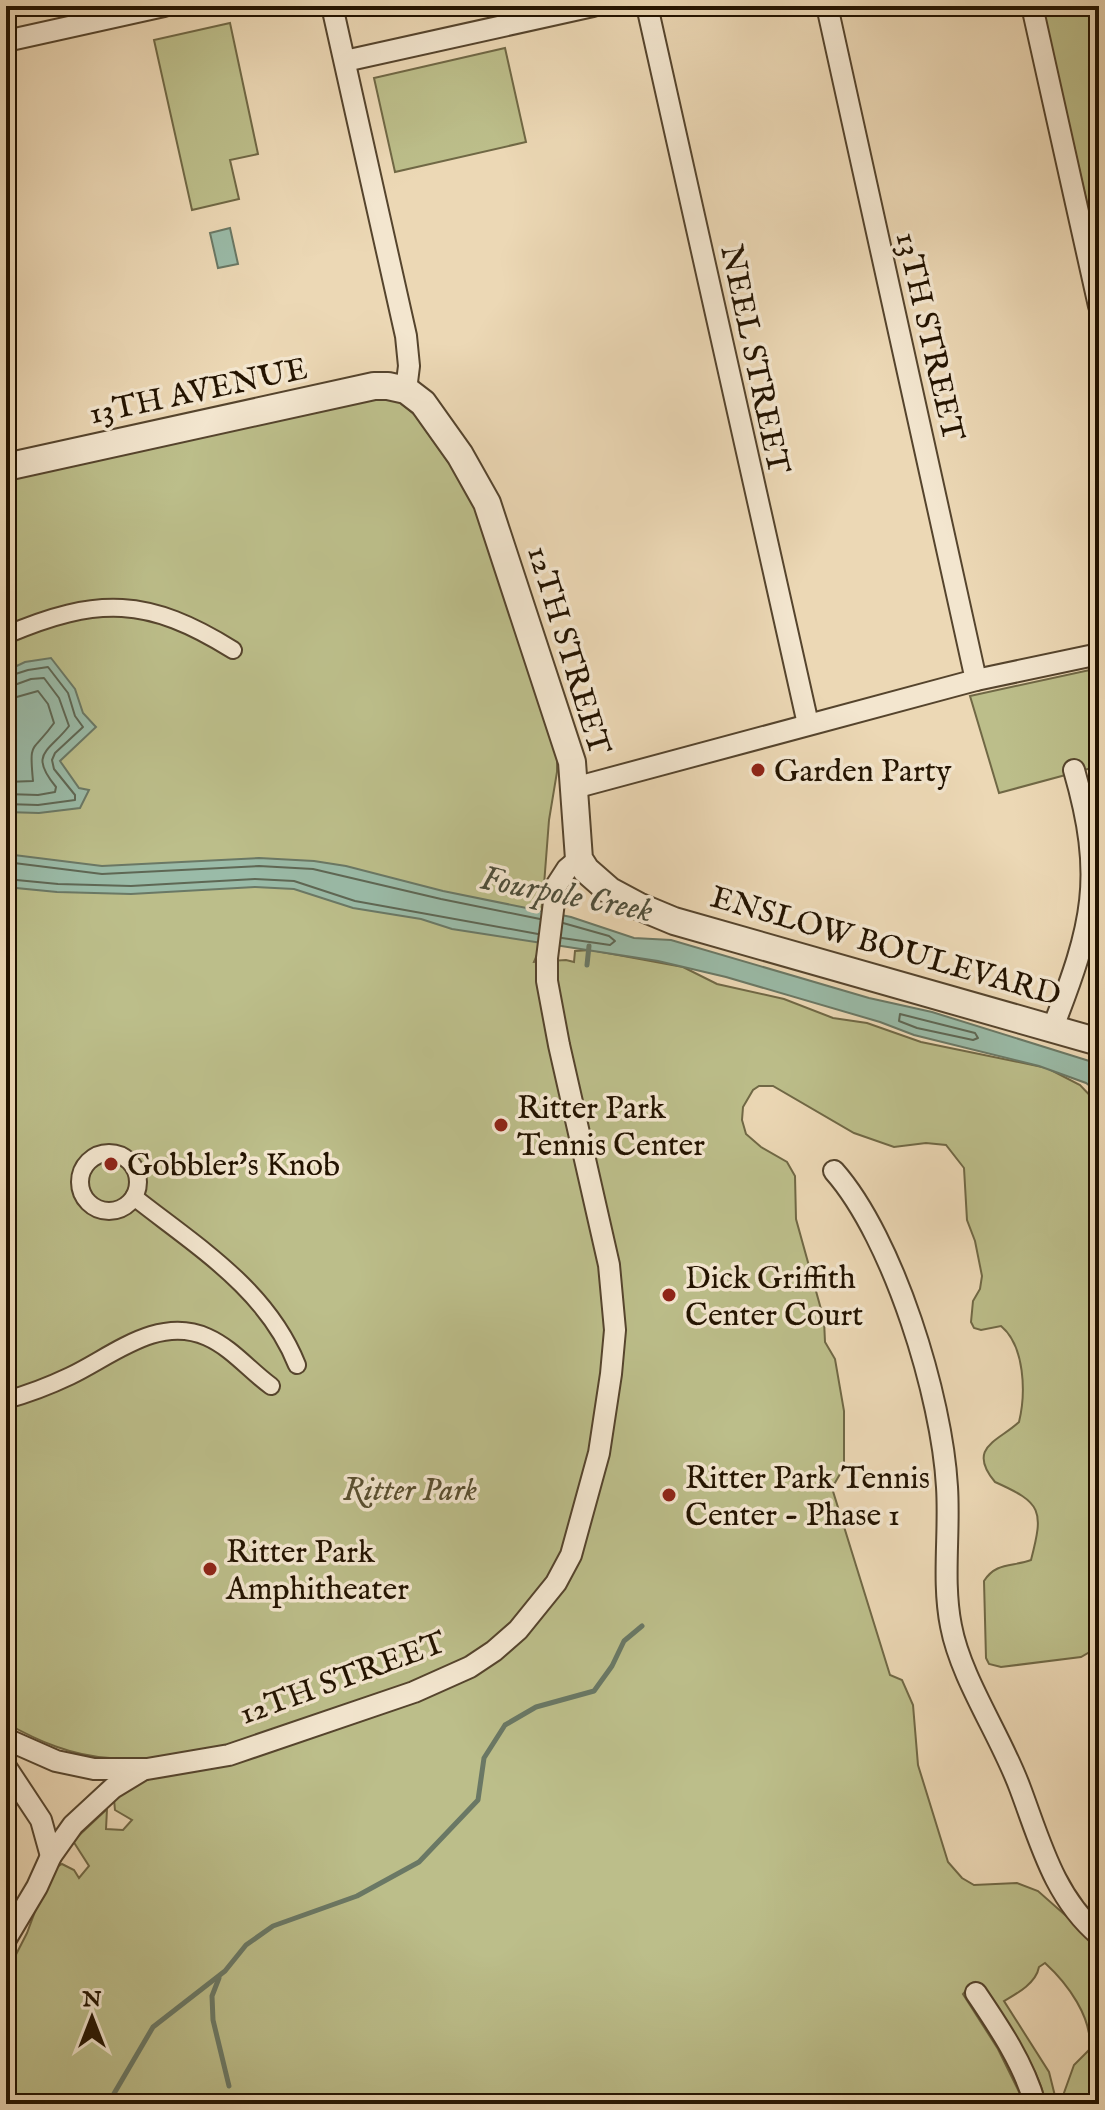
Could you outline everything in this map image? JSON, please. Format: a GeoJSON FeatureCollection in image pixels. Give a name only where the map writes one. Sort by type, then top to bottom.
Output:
{"type":"FeatureCollection","features":[{"type":"Feature","properties":{"kind":"street"},"geometry":{"type":"LineString","coordinates":[[6,41],[164,6]]}},
{"type":"Feature","properties":{"kind":"street"},"geometry":{"type":"LineString","coordinates":[[332,6],[406,336],[409,366],[406,390]]}},
{"type":"Feature","properties":{"kind":"street"},"geometry":{"type":"LineString","coordinates":[[345,61],[593,6]]}},
{"type":"Feature","properties":{"kind":"street","name":"NEEL STREET"},"geometry":{"type":"LineString","coordinates":[[647,6],[808,724]]}},
{"type":"Feature","properties":{"kind":"street","name":"13TH STREET"},"geometry":{"type":"LineString","coordinates":[[827,6],[976,680]]}},
{"type":"Feature","properties":{"kind":"street"},"geometry":{"type":"LineString","coordinates":[[1032,6],[1099,306]]}},
{"type":"Feature","properties":{"kind":"street","name":"13TH AVENUE"},"geometry":{"type":"LineString","coordinates":[[6,467],[374,386],[406,390]]}},
{"type":"Feature","properties":{"kind":"street","name":"12TH STREET"},"geometry":{"type":"LineString","coordinates":[[6,1739],[41,1756],[74,1766],[112,1771],[147,1769],[229,1755],[414,1692],[456,1674],[494,1651],[518,1630],[556,1583],[571,1555],[586,1509],[605,1419],[615,1330],[614,1298],[602,1234],[549,1000],[547,958],[553,897],[559,879],[579,859],[572,762],[487,503],[460,455],[423,403],[406,390]]}},
{"type":"Feature","properties":{"kind":"street"},"geometry":{"type":"LineString","coordinates":[[6,635],[70,613],[131,607],[160,612],[184,621],[233,650]]}},
{"type":"Feature","properties":{"kind":"street"},"geometry":{"type":"LineString","coordinates":[[574,788],[976,680],[1099,654]]}},
{"type":"Feature","properties":{"kind":"street"},"geometry":{"type":"LineString","coordinates":[[1053,1027],[1088,933],[1098,889],[1092,818],[1074,770]]}},
{"type":"Feature","properties":{"kind":"street","name":"ENSLOW BOULEVARD"},"geometry":{"type":"LineString","coordinates":[[579,859],[586,870],[610,891],[666,918],[1099,1042]]}},
{"type":"Feature","properties":{"kind":"street"},"geometry":{"type":"LineString","coordinates":[[834,1171],[858,1200],[893,1276],[924,1364],[936,1411],[947,1486],[948,1601],[958,1651],[1007,1754],[1052,1874],[1069,1905],[1099,1935]]}},
{"type":"Feature","properties":{"kind":"street"},"geometry":{"type":"LineString","coordinates":[[134,1197],[219,1264],[261,1303],[277,1325],[297,1365]]}},
{"type":"Feature","properties":{"kind":"street"},"geometry":{"type":"LineString","coordinates":[[6,1400],[71,1376],[134,1342],[171,1331],[197,1333],[220,1344],[271,1386]]}},
{"type":"Feature","properties":{"kind":"street"},"geometry":{"type":"LineString","coordinates":[[6,1767],[41,1820],[51,1856]]}},
{"type":"Feature","properties":{"kind":"street"},"geometry":{"type":"LineString","coordinates":[[6,1939],[51,1856],[73,1825],[124,1779],[147,1769]]}},
{"type":"Feature","properties":{"kind":"street"},"geometry":{"type":"LineString","coordinates":[[976,1993],[1025,2076],[1035,2104]]}},
{"type":"Feature","properties":{"kind":"green space"},"geometry":{"type":"Polygon","coordinates":[[[1042,6],[1099,6],[1099,256],[1095,239],[1042,6]]]}},
{"type":"Feature","properties":{"kind":"green space"},"geometry":{"type":"Polygon","coordinates":[[[230,23],[258,154],[230,160],[239,199],[192,210],[154,40],[230,23]]]}},
{"type":"Feature","properties":{"kind":"green space"},"geometry":{"type":"Polygon","coordinates":[[[505,48],[526,142],[395,172],[374,78],[505,48]]]}},
{"type":"Feature","properties":{"kind":"green space","name":"Ritter Park"},"geometry":{"type":"Polygon","coordinates":[[[381,398],[398,401],[415,415],[458,476],[483,523],[557,755],[539,950],[534,962],[574,962],[575,951],[591,950],[683,967],[717,984],[784,999],[833,1018],[867,1023],[921,1042],[1047,1068],[1080,1085],[1099,1105],[1099,1641],[1093,1650],[1081,1657],[1001,1667],[989,1664],[986,1658],[984,1581],[999,1568],[1031,1560],[1038,1519],[1036,1510],[1022,1496],[995,1482],[984,1461],[989,1446],[1019,1422],[1023,1384],[1019,1358],[1009,1335],[1001,1326],[981,1330],[974,1328],[971,1322],[973,1301],[980,1289],[982,1276],[967,1220],[964,1168],[946,1145],[926,1143],[894,1147],[854,1133],[773,1086],[759,1086],[753,1090],[743,1107],[742,1120],[746,1134],[787,1162],[795,1176],[796,1219],[824,1320],[825,1342],[835,1359],[844,1411],[844,1467],[832,1488],[890,1675],[902,1680],[913,1705],[918,1765],[948,1862],[962,1878],[974,1885],[1017,1883],[1038,1891],[1099,1945],[1099,2104],[1060,2104],[1074,2065],[1090,2049],[1090,2037],[1077,2002],[1045,1963],[1030,1983],[1004,2001],[1049,2072],[1057,2104],[1046,2104],[1027,2056],[975,1982],[963,1994],[998,2049],[1025,2104],[6,2104],[6,1974],[27,1933],[50,1871],[62,1864],[74,1870],[79,1878],[89,1866],[73,1841],[107,1809],[106,1829],[123,1830],[132,1820],[115,1810],[110,1758],[56,1746],[6,1723],[6,480],[381,398]]]}},
{"type":"Feature","properties":{"kind":"green space"},"geometry":{"type":"Polygon","coordinates":[[[1099,668],[1099,766],[999,793],[970,696],[1099,668]]]}},
{"type":"Feature","properties":{"kind":"water"},"geometry":{"type":"Polygon","coordinates":[[[230,228],[238,264],[218,268],[210,233],[230,228]]]}},
{"type":"Feature","properties":{"kind":"water"},"geometry":{"type":"Polygon","coordinates":[[[51,658],[75,689],[83,713],[96,727],[60,761],[79,788],[89,790],[80,808],[39,813],[6,812],[6,671],[25,662],[51,658]]]}},
{"type":"Feature","properties":{"kind":"water"},"geometry":{"type":"Polygon","coordinates":[[[6,854],[102,866],[259,858],[346,866],[443,891],[571,917],[634,938],[671,940],[869,998],[932,1012],[1099,1064],[1099,1093],[1086,1083],[1039,1066],[914,1035],[726,977],[658,961],[452,929],[421,919],[353,908],[294,889],[255,887],[131,894],[6,887],[6,854]]]}},
{"type":"Feature","properties":{"kind":"waterway"},"geometry":{"type":"LineString","coordinates":[[587,965],[589,946]]}},
{"type":"Feature","properties":{"kind":"waterway"},"geometry":{"type":"LineString","coordinates":[[105,2104],[153,2027],[225,1971],[246,1945],[273,1926],[357,1896],[419,1862],[478,1800],[484,1758],[505,1725],[536,1707],[594,1691],[612,1666],[624,1641],[642,1626]]}},
{"type":"Feature","properties":{"kind":"waterway"},"geometry":{"type":"LineString","coordinates":[[219,1978],[212,1996],[213,2020],[229,2086]]}},
{"type":"Feature","properties":{"kind":"place","name":"Garden Party"},"geometry":{"type":"Point","coordinates":[758,770]}},
{"type":"Feature","properties":{"kind":"place","name":"Ritter Park Tennis Center"},"geometry":{"type":"Point","coordinates":[501,1125]}},
{"type":"Feature","properties":{"kind":"place","name":"Gobbler's Knob"},"geometry":{"type":"Point","coordinates":[111,1164]}},
{"type":"Feature","properties":{"kind":"place","name":"Dick Griffith Center Court"},"geometry":{"type":"Point","coordinates":[669,1295]}},
{"type":"Feature","properties":{"kind":"place","name":"Ritter Park Tennis Center - Phase 1"},"geometry":{"type":"Point","coordinates":[669,1495]}},
{"type":"Feature","properties":{"kind":"place","name":"Ritter Park Amphitheater"},"geometry":{"type":"Point","coordinates":[210,1569]}},
{"type":"Feature","properties":{"kind":"water label","name":"Fourpole Creek"},"geometry":{"type":"Point","coordinates":[567,893]}}]}
